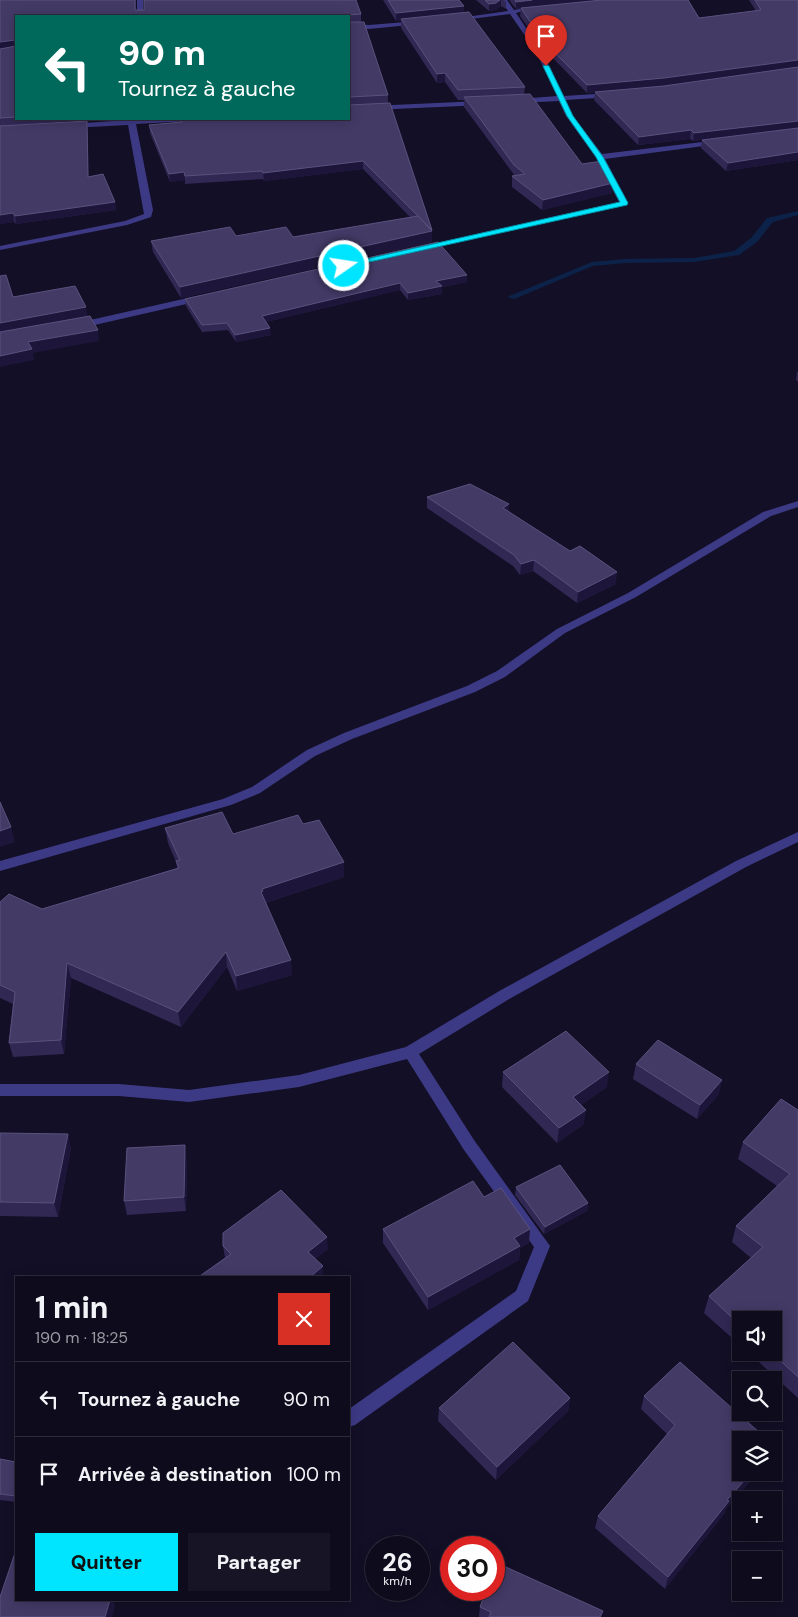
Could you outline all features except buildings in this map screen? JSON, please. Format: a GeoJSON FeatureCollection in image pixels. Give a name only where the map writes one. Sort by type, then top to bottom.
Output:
{"type":"FeatureCollection","features":[{"type":"Feature","properties":{"kind":"street"},"geometry":{"type":"LineString","coordinates":[[140,0],[140,15]]}},
{"type":"Feature","properties":{"kind":"street"},"geometry":{"type":"LineString","coordinates":[[412,251],[624,203],[600,157],[579,129],[562,99],[538,50],[504,0]]}},
{"type":"Feature","properties":{"kind":"street"},"geometry":{"type":"LineString","coordinates":[[446,20],[532,10]]}},
{"type":"Feature","properties":{"kind":"street"},"geometry":{"type":"LineString","coordinates":[[350,26],[385,26],[427,22]]}},
{"type":"Feature","properties":{"kind":"street"},"geometry":{"type":"LineString","coordinates":[[515,102],[617,94]]}},
{"type":"Feature","properties":{"kind":"street"},"geometry":{"type":"LineString","coordinates":[[350,110],[487,103]]}},
{"type":"Feature","properties":{"kind":"street"},"geometry":{"type":"LineString","coordinates":[[0,248],[126,223],[148,215],[149,210],[131,120],[66,126]]}},
{"type":"Feature","properties":{"kind":"street"},"geometry":{"type":"LineString","coordinates":[[600,157],[724,142]]}},
{"type":"Feature","properties":{"kind":"street"},"geometry":{"type":"LineString","coordinates":[[66,328],[210,296]]}},
{"type":"Feature","properties":{"kind":"street"},"geometry":{"type":"LineString","coordinates":[[0,866],[226,802],[256,790],[311,753],[348,736],[471,689],[501,674],[561,631],[632,595],[767,514],[798,504]]}},
{"type":"Feature","properties":{"kind":"street"},"geometry":{"type":"LineString","coordinates":[[0,1090],[119,1090],[189,1096],[300,1081],[410,1052],[506,994],[741,864],[798,838]]}},
{"type":"Feature","properties":{"kind":"street"},"geometry":{"type":"LineString","coordinates":[[350,1418],[522,1296],[542,1246],[469,1144],[410,1052]]}},
{"type":"Feature","properties":{"kind":"waterway"},"geometry":{"type":"LineString","coordinates":[[511,297],[592,264],[625,261],[694,260],[736,253],[754,240],[770,220],[798,213]]}},
{"type":"Feature","properties":{"kind":"route"},"geometry":{"type":"LineString","coordinates":[[344,266],[624,203],[600,157],[570,116],[546,66]]}}]}
